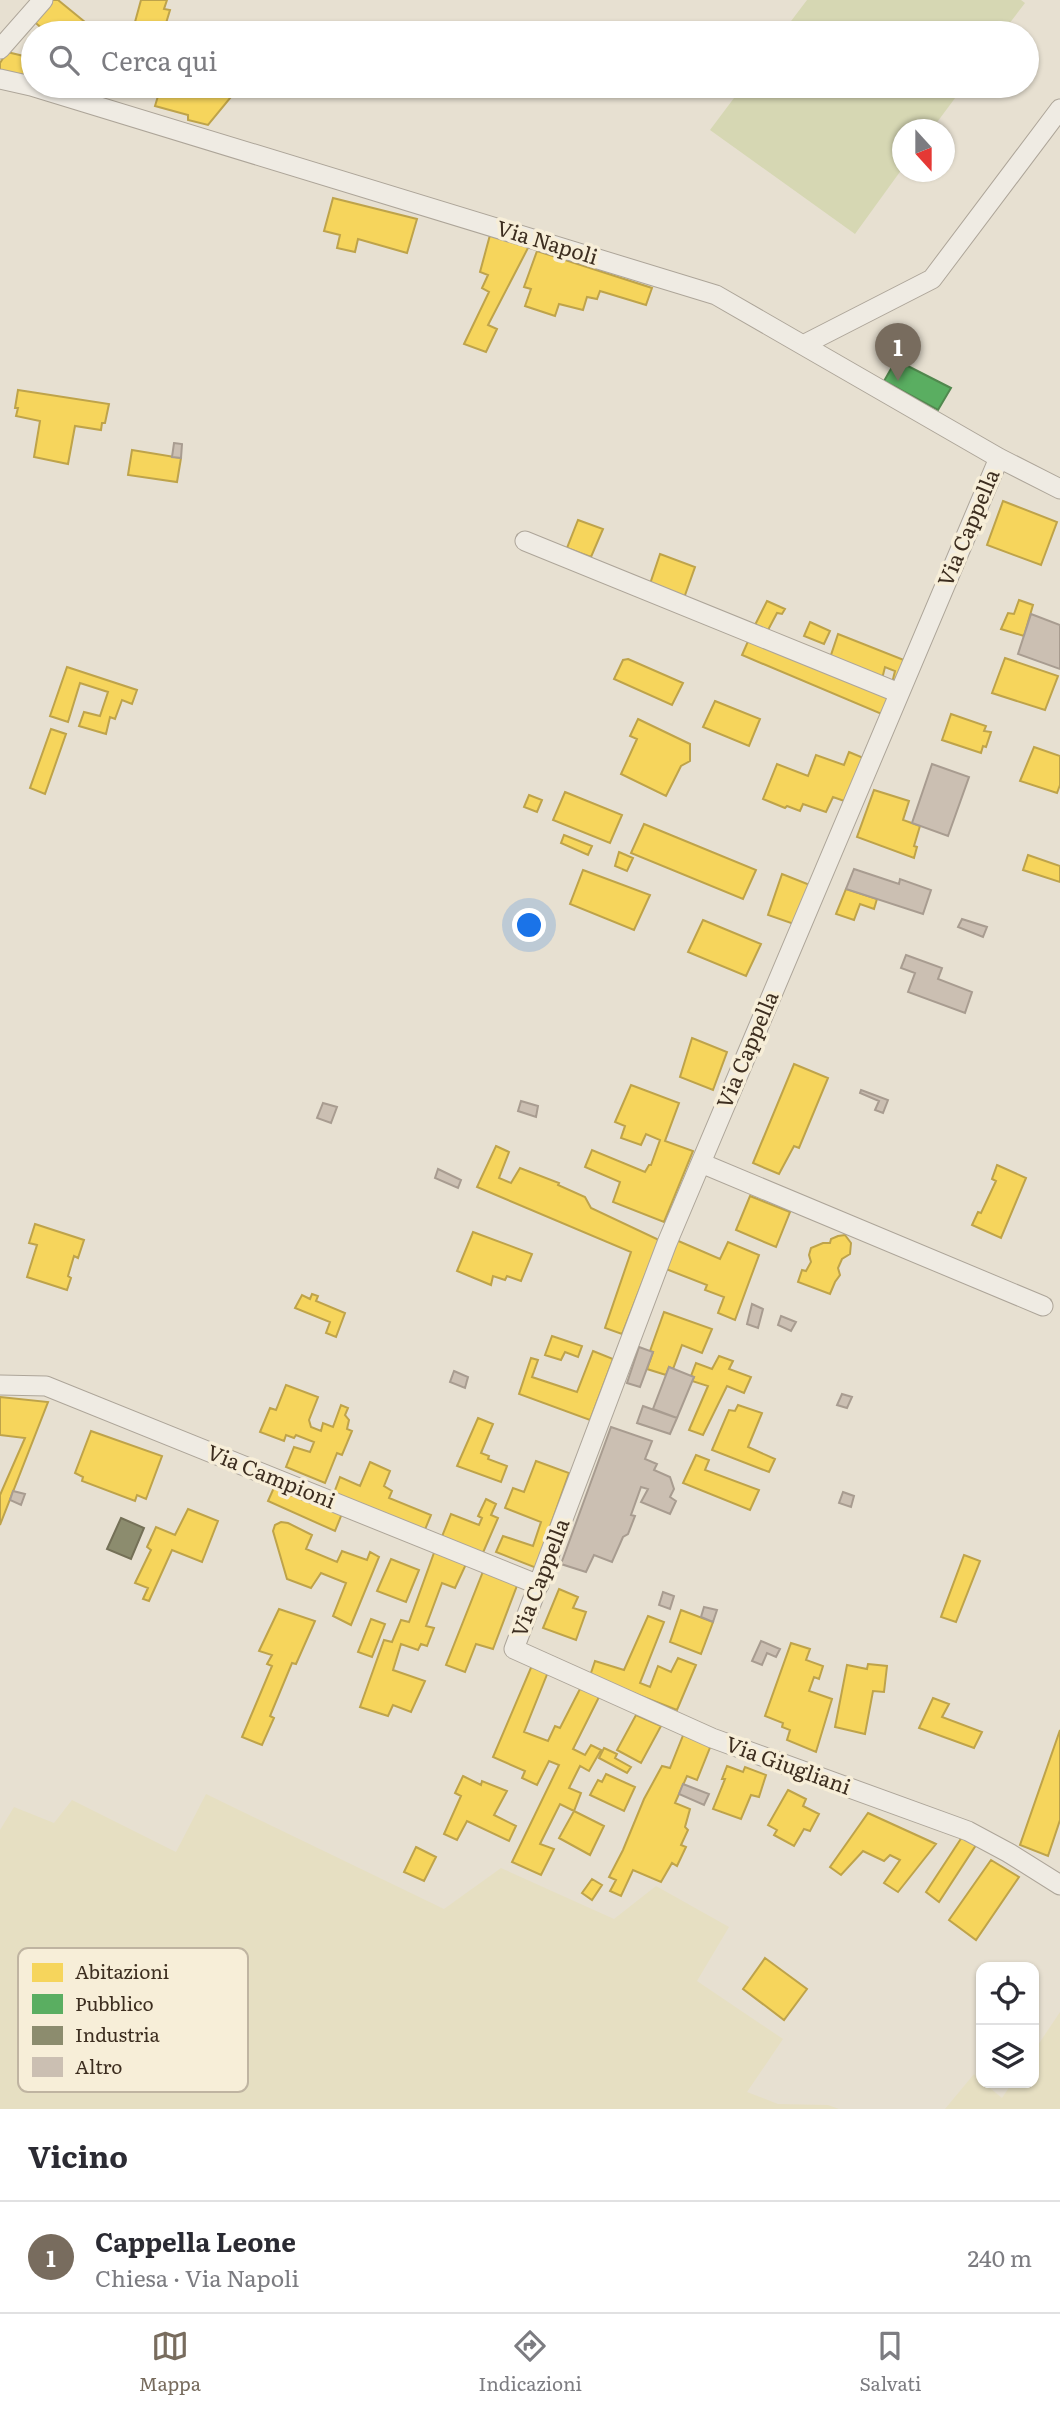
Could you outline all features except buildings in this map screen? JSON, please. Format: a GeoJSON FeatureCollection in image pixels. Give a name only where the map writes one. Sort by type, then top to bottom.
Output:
{"type":"FeatureCollection","features":[{"type":"Feature","properties":{"kind":"street"},"geometry":{"type":"LineString","coordinates":[[25,21],[43,0]]}},
{"type":"Feature","properties":{"kind":"street"},"geometry":{"type":"LineString","coordinates":[[0,49],[21,25]]}},
{"type":"Feature","properties":{"kind":"street","name":"Via Napoli"},"geometry":{"type":"LineString","coordinates":[[0,79],[21,84]]}},
{"type":"Feature","properties":{"kind":"street","name":"Via Napoli"},"geometry":{"type":"LineString","coordinates":[[71,98],[716,295],[999,458],[1060,489]]}},
{"type":"Feature","properties":{"kind":"street"},"geometry":{"type":"LineString","coordinates":[[803,345],[932,279],[1060,109]]}},
{"type":"Feature","properties":{"kind":"street","name":"Via Cappella"},"geometry":{"type":"LineString","coordinates":[[514,1649],[667,1243],[999,458]]}},
{"type":"Feature","properties":{"kind":"street"},"geometry":{"type":"LineString","coordinates":[[525,541],[899,693]]}},
{"type":"Feature","properties":{"kind":"street"},"geometry":{"type":"LineString","coordinates":[[701,1163],[1043,1306]]}},
{"type":"Feature","properties":{"kind":"street","name":"Via Campioni"},"geometry":{"type":"LineString","coordinates":[[0,1385],[46,1386],[539,1585]]}},
{"type":"Feature","properties":{"kind":"street","name":"Via Giugliani"},"geometry":{"type":"LineString","coordinates":[[514,1649],[712,1738],[968,1831],[1060,1885]]}},
{"type":"Feature","properties":{"kind":"shaded area"},"geometry":{"type":"Polygon","coordinates":[[[206,1794],[444,1909],[501,1868],[614,1919],[656,1886],[729,1927],[697,1981],[783,2039],[747,2092],[778,2104],[828,2105],[839,2109],[0,2109],[0,1830],[14,1807],[54,1823],[72,1800],[176,1852],[206,1794]]]}},
{"type":"Feature","properties":{"kind":"shaded area"},"geometry":{"type":"Polygon","coordinates":[[[1060,2012],[1060,2109],[945,2109],[974,2074],[976,2088],[990,2088],[1002,2098],[1009,2088],[1039,2088],[1039,2044],[1060,2012]]]}},
{"type":"Feature","properties":{"kind":"green space"},"geometry":{"type":"Polygon","coordinates":[[[807,0],[1021,0],[1025,3],[1011,21],[791,21],[807,0]]]}},
{"type":"Feature","properties":{"kind":"green space"},"geometry":{"type":"Polygon","coordinates":[[[734,98],[955,98],[939,119],[892,119],[893,182],[855,234],[710,130],[734,98]]]}},
{"type":"Feature","properties":{"kind":"place","name":"Cappella Leone"},"geometry":{"type":"Point","coordinates":[898,381]}}]}
